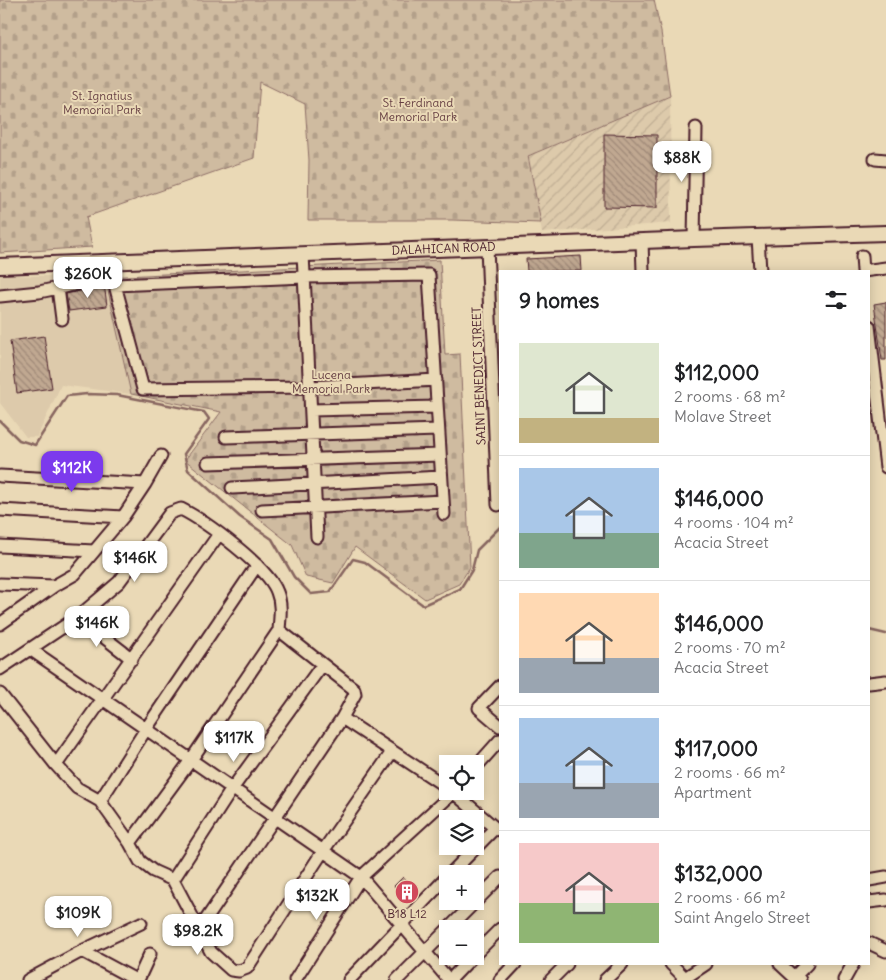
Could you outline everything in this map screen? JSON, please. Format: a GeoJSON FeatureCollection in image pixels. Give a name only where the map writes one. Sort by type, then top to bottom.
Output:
{"type":"FeatureCollection","features":[{"type":"Feature","properties":{"kind":"main road","name":"DALAHICAN ROAD"},"geometry":{"type":"LineString","coordinates":[[0,266],[886,233]]}},
{"type":"Feature","properties":{"kind":"street"},"geometry":{"type":"LineString","coordinates":[[694,239],[696,128]]}},
{"type":"Feature","properties":{"kind":"street"},"geometry":{"type":"LineString","coordinates":[[758,237],[760,270]]}},
{"type":"Feature","properties":{"kind":"street"},"geometry":{"type":"LineString","coordinates":[[642,241],[643,270]]}},
{"type":"Feature","properties":{"kind":"street","name":"SAINT BENEDICT STREET"},"geometry":{"type":"LineString","coordinates":[[487,247],[495,312],[498,505]]}},
{"type":"Feature","properties":{"kind":"street"},"geometry":{"type":"LineString","coordinates":[[303,254],[317,537]]}},
{"type":"Feature","properties":{"kind":"street"},"geometry":{"type":"LineString","coordinates":[[862,256],[863,270]]}},
{"type":"Feature","properties":{"kind":"street"},"geometry":{"type":"LineString","coordinates":[[0,296],[33,293],[92,281],[96,262]]}},
{"type":"Feature","properties":{"kind":"street"},"geometry":{"type":"LineString","coordinates":[[870,270],[886,268]]}},
{"type":"Feature","properties":{"kind":"street"},"geometry":{"type":"LineString","coordinates":[[436,380],[310,386],[143,389],[115,285],[304,277],[429,275],[436,380],[438,430],[444,514]]}},
{"type":"Feature","properties":{"kind":"street"},"geometry":{"type":"LineString","coordinates":[[58,288],[62,319]]}},
{"type":"Feature","properties":{"kind":"street"},"geometry":{"type":"LineString","coordinates":[[870,334],[886,467]]}},
{"type":"Feature","properties":{"kind":"street"},"geometry":{"type":"LineString","coordinates":[[311,410],[437,407]]}},
{"type":"Feature","properties":{"kind":"street"},"geometry":{"type":"LineString","coordinates":[[226,437],[438,430]]}},
{"type":"Feature","properties":{"kind":"street"},"geometry":{"type":"LineString","coordinates":[[208,464],[440,455]]}},
{"type":"Feature","properties":{"kind":"street"},"geometry":{"type":"LineString","coordinates":[[0,624],[5,617],[75,574],[123,517],[161,456]]}},
{"type":"Feature","properties":{"kind":"street"},"geometry":{"type":"LineString","coordinates":[[0,476],[145,484]]}},
{"type":"Feature","properties":{"kind":"street"},"geometry":{"type":"LineString","coordinates":[[232,488],[441,476]]}},
{"type":"Feature","properties":{"kind":"street"},"geometry":{"type":"LineString","coordinates":[[262,510],[443,501]]}},
{"type":"Feature","properties":{"kind":"street"},"geometry":{"type":"LineString","coordinates":[[0,669],[78,617],[119,582],[170,513],[181,509],[219,534],[257,565],[277,591],[281,612],[279,630],[191,760],[130,843]]}},
{"type":"Feature","properties":{"kind":"street"},"geometry":{"type":"LineString","coordinates":[[0,510],[123,517]]}},
{"type":"Feature","properties":{"kind":"street"},"geometry":{"type":"LineString","coordinates":[[56,765],[219,534]]}},
{"type":"Feature","properties":{"kind":"street"},"geometry":{"type":"LineString","coordinates":[[0,546],[94,551]]}},
{"type":"Feature","properties":{"kind":"street"},"geometry":{"type":"LineString","coordinates":[[100,801],[146,729],[257,565]]}},
{"type":"Feature","properties":{"kind":"street"},"geometry":{"type":"LineString","coordinates":[[0,584],[54,586]]}},
{"type":"Feature","properties":{"kind":"street"},"geometry":{"type":"LineString","coordinates":[[78,617],[132,659]]}},
{"type":"Feature","properties":{"kind":"street"},"geometry":{"type":"LineString","coordinates":[[199,930],[342,718],[355,694],[354,689],[279,630]]}},
{"type":"Feature","properties":{"kind":"street"},"geometry":{"type":"LineString","coordinates":[[30,649],[361,877],[449,980],[464,965]]}},
{"type":"Feature","properties":{"kind":"street"},"geometry":{"type":"LineString","coordinates":[[173,880],[232,789],[322,665]]}},
{"type":"Feature","properties":{"kind":"street"},"geometry":{"type":"LineString","coordinates":[[870,683],[886,681]]}},
{"type":"Feature","properties":{"kind":"street"},"geometry":{"type":"LineString","coordinates":[[499,687],[479,708],[499,725]]}},
{"type":"Feature","properties":{"kind":"street"},"geometry":{"type":"LineString","coordinates":[[0,694],[56,765],[77,788],[100,801],[130,843],[140,861],[173,880],[211,952],[231,970],[240,971],[246,968],[323,851],[392,752]]}},
{"type":"Feature","properties":{"kind":"street"},"geometry":{"type":"LineString","coordinates":[[342,718],[439,783]]}},
{"type":"Feature","properties":{"kind":"street"},"geometry":{"type":"LineString","coordinates":[[484,758],[499,741]]}},
{"type":"Feature","properties":{"kind":"street"},"geometry":{"type":"LineString","coordinates":[[294,980],[361,877],[442,800]]}},
{"type":"Feature","properties":{"kind":"street"},"geometry":{"type":"LineString","coordinates":[[459,865],[497,829],[463,800]]}},
{"type":"Feature","properties":{"kind":"street"},"geometry":{"type":"LineString","coordinates":[[870,880],[886,877]]}},
{"type":"Feature","properties":{"kind":"street"},"geometry":{"type":"LineString","coordinates":[[457,920],[499,878]]}},
{"type":"Feature","properties":{"kind":"street"},"geometry":{"type":"LineString","coordinates":[[349,980],[439,885]]}},
{"type":"Feature","properties":{"kind":"street"},"geometry":{"type":"LineString","coordinates":[[870,902],[886,900]]}},
{"type":"Feature","properties":{"kind":"street"},"geometry":{"type":"LineString","coordinates":[[28,980],[140,923]]}},
{"type":"Feature","properties":{"kind":"street"},"geometry":{"type":"LineString","coordinates":[[484,945],[499,930]]}},
{"type":"Feature","properties":{"kind":"street"},"geometry":{"type":"LineString","coordinates":[[397,980],[439,938]]}},
{"type":"Feature","properties":{"kind":"street"},"geometry":{"type":"LineString","coordinates":[[870,943],[886,951]]}},
{"type":"Feature","properties":{"kind":"street"},"geometry":{"type":"LineString","coordinates":[[82,951],[137,980],[150,954]]}},
{"type":"Feature","properties":{"kind":"street"},"geometry":{"type":"LineString","coordinates":[[500,980],[514,965]]}},
{"type":"Feature","properties":{"kind":"street"},"geometry":{"type":"LineString","coordinates":[[551,980],[566,965]]}},
{"type":"Feature","properties":{"kind":"street"},"geometry":{"type":"LineString","coordinates":[[604,980],[621,965]]}},
{"type":"Feature","properties":{"kind":"street"},"geometry":{"type":"LineString","coordinates":[[673,965],[684,979],[705,965]]}},
{"type":"Feature","properties":{"kind":"street"},"geometry":{"type":"LineString","coordinates":[[781,965],[797,978],[806,965]]}},
{"type":"Feature","properties":{"kind":"street"},"geometry":{"type":"LineString","coordinates":[[844,980],[852,965]]}},
{"type":"Feature","properties":{"kind":"shaded area"},"geometry":{"type":"Polygon","coordinates":[[[670,96],[671,223],[542,233],[528,156],[670,96]]]}},
{"type":"Feature","properties":{"kind":"shaded area"},"geometry":{"type":"Polygon","coordinates":[[[0,275],[105,277],[131,394],[61,385],[37,437],[26,437],[0,403],[0,275]]]}},
{"type":"Feature","properties":{"kind":"green space"},"geometry":{"type":"Polygon","coordinates":[[[0,0],[654,0],[661,32],[670,96],[528,156],[541,223],[452,220],[308,220],[309,160],[305,104],[260,82],[254,158],[86,217],[92,247],[0,253],[0,0]]]}},
{"type":"Feature","properties":{"kind":"green space","name":"Lucena Memorial Park"},"geometry":{"type":"Polygon","coordinates":[[[440,260],[445,355],[460,354],[470,567],[459,584],[425,599],[355,547],[333,583],[306,577],[292,545],[185,460],[221,412],[131,394],[105,277],[440,260]]]}},
{"type":"Feature","properties":{"kind":"building"},"geometry":{"type":"Polygon","coordinates":[[[604,134],[657,135],[657,208],[604,207],[604,134]]]}},
{"type":"Feature","properties":{"kind":"building"},"geometry":{"type":"Polygon","coordinates":[[[581,256],[582,270],[527,270],[526,259],[581,256]]]}},
{"type":"Feature","properties":{"kind":"building"},"geometry":{"type":"Polygon","coordinates":[[[99,283],[104,283],[107,306],[69,311],[66,294],[94,288],[99,283]]]}},
{"type":"Feature","properties":{"kind":"building"},"geometry":{"type":"Polygon","coordinates":[[[886,302],[886,360],[882,360],[874,304],[886,302]]]}},
{"type":"Feature","properties":{"kind":"building"},"geometry":{"type":"Polygon","coordinates":[[[44,336],[52,388],[17,393],[10,341],[44,336]]]}},
{"type":"Feature","properties":{"kind":"building","name":"B18 L12"},"geometry":{"type":"Polygon","coordinates":[[[403,877],[418,896],[411,904],[394,886],[403,877]]]}},
{"type":"Feature","properties":{"kind":"waterway"},"geometry":{"type":"LineString","coordinates":[[0,421],[19,440],[35,445],[67,396],[87,394],[117,395],[204,412],[209,419],[184,454],[188,470],[240,517],[272,539],[294,577],[311,594],[330,592],[353,559],[365,562],[423,605],[460,589],[472,570],[477,550],[499,528]]}},
{"type":"Feature","properties":{"kind":"waterway"},"geometry":{"type":"LineString","coordinates":[[870,630],[886,634]]}},
{"type":"Feature","properties":{"kind":"place","name":"B18 L12"},"geometry":{"type":"Point","coordinates":[407,892]}},
{"type":"Feature","properties":{"kind":"park label","name":"St. Ignatius Memorial Park"},"geometry":{"type":"Point","coordinates":[102,103]}},
{"type":"Feature","properties":{"kind":"park label","name":"St. Ferdinand Memorial Park"},"geometry":{"type":"Point","coordinates":[418,110]}}]}
